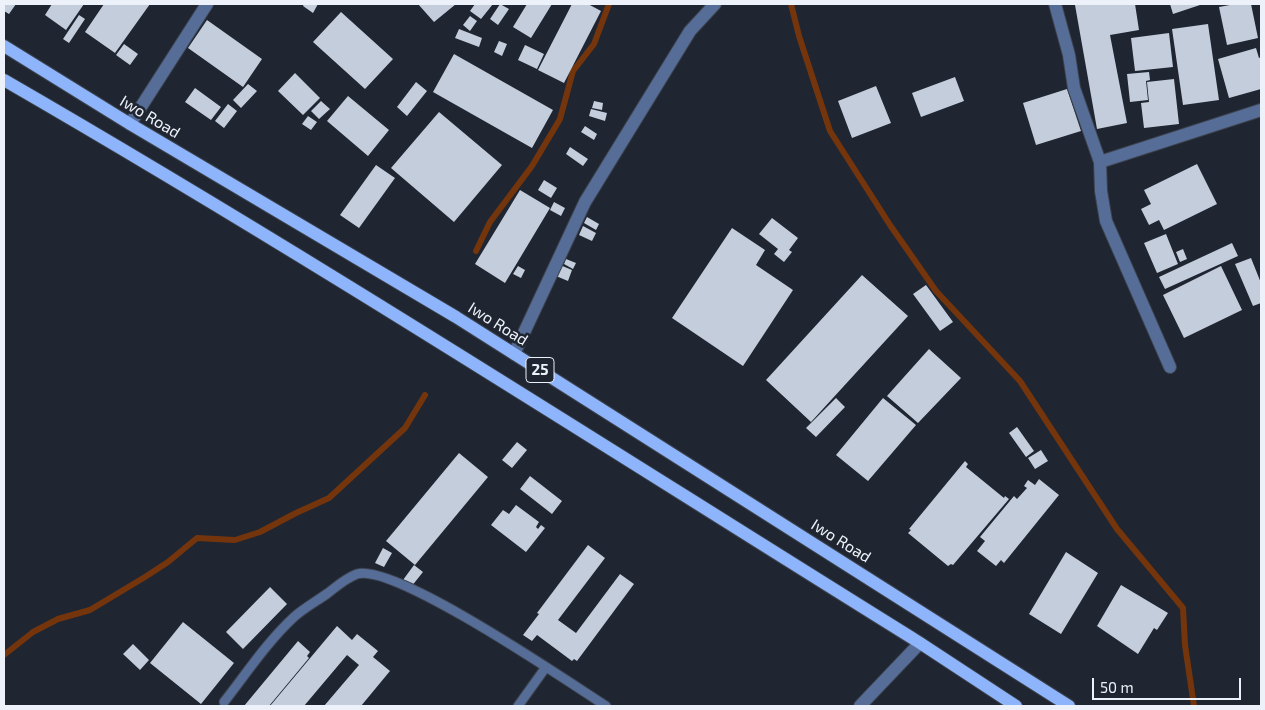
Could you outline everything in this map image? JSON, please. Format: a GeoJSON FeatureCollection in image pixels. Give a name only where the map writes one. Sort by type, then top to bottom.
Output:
{"type":"FeatureCollection","features":[{"type":"Feature","properties":{"kind":"main road","name":"Iwo Road"},"geometry":{"type":"LineString","coordinates":[[4,46],[130,124],[456,317],[1069,706]]}},
{"type":"Feature","properties":{"kind":"main road"},"geometry":{"type":"LineString","coordinates":[[4,80],[306,260],[920,643],[1016,706]]}},
{"type":"Feature","properties":{"kind":"street"},"geometry":{"type":"LineString","coordinates":[[130,124],[207,4]]}},
{"type":"Feature","properties":{"kind":"street"},"geometry":{"type":"LineString","coordinates":[[514,354],[585,202],[690,31],[715,4]]}},
{"type":"Feature","properties":{"kind":"street"},"geometry":{"type":"LineString","coordinates":[[1055,4],[1069,55],[1074,88],[1100,162],[1101,192],[1106,221],[1170,367]]}},
{"type":"Feature","properties":{"kind":"street"},"geometry":{"type":"LineString","coordinates":[[1100,162],[1261,110]]}},
{"type":"Feature","properties":{"kind":"street"},"geometry":{"type":"LineString","coordinates":[[860,706],[920,643]]}},
{"type":"Feature","properties":{"kind":"lane"},"geometry":{"type":"LineString","coordinates":[[224,702],[294,617],[343,582],[358,574],[377,575],[426,597],[480,625],[606,706]]}},
{"type":"Feature","properties":{"kind":"lane"},"geometry":{"type":"LineString","coordinates":[[518,706],[546,667]]}},
{"type":"Feature","properties":{"kind":"building"},"geometry":{"type":"Polygon","coordinates":[[[4,4],[16,4],[9,14],[4,11],[4,4]]]}},
{"type":"Feature","properties":{"kind":"building"},"geometry":{"type":"Polygon","coordinates":[[[52,4],[84,4],[66,30],[45,15],[52,4]]]}},
{"type":"Feature","properties":{"kind":"building"},"geometry":{"type":"Polygon","coordinates":[[[104,4],[150,4],[115,53],[85,32],[104,4]]]}},
{"type":"Feature","properties":{"kind":"building"},"geometry":{"type":"Polygon","coordinates":[[[304,4],[318,4],[313,13],[303,6],[304,4]]]}},
{"type":"Feature","properties":{"kind":"building"},"geometry":{"type":"Polygon","coordinates":[[[418,4],[456,4],[434,22],[418,4]]]}},
{"type":"Feature","properties":{"kind":"building"},"geometry":{"type":"Polygon","coordinates":[[[475,4],[493,4],[481,19],[470,11],[475,4]]]}},
{"type":"Feature","properties":{"kind":"building"},"geometry":{"type":"Polygon","coordinates":[[[500,4],[509,9],[498,25],[490,19],[500,4]]]}},
{"type":"Feature","properties":{"kind":"building"},"geometry":{"type":"Polygon","coordinates":[[[527,4],[552,4],[531,38],[513,27],[527,4]]]}},
{"type":"Feature","properties":{"kind":"building"},"geometry":{"type":"Polygon","coordinates":[[[572,4],[588,4],[601,11],[564,83],[538,70],[572,4]]]}},
{"type":"Feature","properties":{"kind":"building"},"geometry":{"type":"Polygon","coordinates":[[[1135,4],[1139,30],[1110,35],[1127,123],[1097,129],[1075,5],[1135,4]]]}},
{"type":"Feature","properties":{"kind":"building"},"geometry":{"type":"Polygon","coordinates":[[[1170,4],[1203,4],[1173,14],[1170,4]]]}},
{"type":"Feature","properties":{"kind":"building"},"geometry":{"type":"Polygon","coordinates":[[[1251,4],[1258,38],[1227,45],[1219,7],[1251,4]]]}},
{"type":"Feature","properties":{"kind":"building"},"geometry":{"type":"Polygon","coordinates":[[[341,12],[393,59],[365,89],[313,42],[341,12]]]}},
{"type":"Feature","properties":{"kind":"building"},"geometry":{"type":"Polygon","coordinates":[[[79,15],[85,19],[69,43],[63,39],[79,15]]]}},
{"type":"Feature","properties":{"kind":"building"},"geometry":{"type":"Polygon","coordinates":[[[470,16],[477,21],[470,31],[463,25],[470,16]]]}},
{"type":"Feature","properties":{"kind":"building"},"geometry":{"type":"Polygon","coordinates":[[[207,20],[262,59],[243,87],[188,48],[207,20]]]}},
{"type":"Feature","properties":{"kind":"building"},"geometry":{"type":"Polygon","coordinates":[[[1208,24],[1219,100],[1183,105],[1172,29],[1208,24]]]}},
{"type":"Feature","properties":{"kind":"building"},"geometry":{"type":"Polygon","coordinates":[[[459,29],[482,38],[479,47],[455,38],[459,29]]]}},
{"type":"Feature","properties":{"kind":"building"},"geometry":{"type":"Polygon","coordinates":[[[1169,33],[1173,67],[1135,71],[1131,38],[1169,33]]]}},
{"type":"Feature","properties":{"kind":"building"},"geometry":{"type":"Polygon","coordinates":[[[499,41],[507,44],[502,56],[494,52],[499,41]]]}},
{"type":"Feature","properties":{"kind":"building"},"geometry":{"type":"Polygon","coordinates":[[[124,44],[138,54],[130,65],[116,55],[124,44]]]}},
{"type":"Feature","properties":{"kind":"building"},"geometry":{"type":"Polygon","coordinates":[[[525,45],[544,54],[537,69],[518,60],[525,45]]]}},
{"type":"Feature","properties":{"kind":"building"},"geometry":{"type":"Polygon","coordinates":[[[1256,48],[1259,58],[1261,57],[1261,89],[1229,98],[1218,59],[1256,48]]]}},
{"type":"Feature","properties":{"kind":"building"},"geometry":{"type":"Polygon","coordinates":[[[454,54],[553,110],[532,148],[433,92],[454,54]]]}},
{"type":"Feature","properties":{"kind":"building"},"geometry":{"type":"Polygon","coordinates":[[[1149,72],[1150,80],[1146,81],[1148,100],[1130,102],[1127,74],[1149,72]]]}},
{"type":"Feature","properties":{"kind":"building"},"geometry":{"type":"Polygon","coordinates":[[[295,73],[320,98],[303,115],[278,91],[295,73]]]}},
{"type":"Feature","properties":{"kind":"building"},"geometry":{"type":"Polygon","coordinates":[[[955,77],[964,101],[921,117],[912,93],[955,77]]]}},
{"type":"Feature","properties":{"kind":"building"},"geometry":{"type":"Polygon","coordinates":[[[1174,79],[1179,124],[1144,128],[1141,103],[1149,102],[1147,82],[1174,79]]]}},
{"type":"Feature","properties":{"kind":"building"},"geometry":{"type":"Polygon","coordinates":[[[416,82],[427,91],[407,116],[397,107],[416,82]]]}},
{"type":"Feature","properties":{"kind":"building"},"geometry":{"type":"Polygon","coordinates":[[[248,84],[257,91],[241,108],[233,100],[248,84]]]}},
{"type":"Feature","properties":{"kind":"building"},"geometry":{"type":"Polygon","coordinates":[[[876,86],[891,123],[852,138],[838,101],[876,86]]]}},
{"type":"Feature","properties":{"kind":"building"},"geometry":{"type":"Polygon","coordinates":[[[195,88],[221,107],[211,120],[185,102],[195,88]]]}},
{"type":"Feature","properties":{"kind":"building"},"geometry":{"type":"Polygon","coordinates":[[[1067,89],[1081,131],[1036,145],[1023,103],[1067,89]]]}},
{"type":"Feature","properties":{"kind":"building"},"geometry":{"type":"Polygon","coordinates":[[[348,96],[389,130],[368,156],[327,121],[348,96]]]}},
{"type":"Feature","properties":{"kind":"building"},"geometry":{"type":"Polygon","coordinates":[[[321,101],[330,109],[319,119],[311,111],[321,101]]]}},
{"type":"Feature","properties":{"kind":"building"},"geometry":{"type":"Polygon","coordinates":[[[594,101],[603,103],[602,110],[592,108],[594,101]]]}},
{"type":"Feature","properties":{"kind":"building"},"geometry":{"type":"Polygon","coordinates":[[[228,104],[237,111],[224,128],[215,121],[228,104]]]}},
{"type":"Feature","properties":{"kind":"building"},"geometry":{"type":"Polygon","coordinates":[[[591,109],[607,113],[605,121],[589,116],[591,109]]]}},
{"type":"Feature","properties":{"kind":"building"},"geometry":{"type":"Polygon","coordinates":[[[439,112],[502,165],[454,222],[391,168],[439,112]]]}},
{"type":"Feature","properties":{"kind":"building"},"geometry":{"type":"Polygon","coordinates":[[[308,116],[317,122],[311,130],[302,124],[308,116]]]}},
{"type":"Feature","properties":{"kind":"building"},"geometry":{"type":"Polygon","coordinates":[[[585,126],[597,134],[594,140],[581,132],[585,126]]]}},
{"type":"Feature","properties":{"kind":"building"},"geometry":{"type":"Polygon","coordinates":[[[570,147],[588,159],[583,166],[566,154],[570,147]]]}},
{"type":"Feature","properties":{"kind":"building"},"geometry":{"type":"Polygon","coordinates":[[[1197,164],[1217,204],[1164,230],[1159,220],[1149,225],[1141,209],[1151,204],[1144,190],[1197,164]]]}},
{"type":"Feature","properties":{"kind":"building"},"geometry":{"type":"Polygon","coordinates":[[[376,165],[395,178],[359,228],[340,215],[376,165]]]}},
{"type":"Feature","properties":{"kind":"building"},"geometry":{"type":"Polygon","coordinates":[[[544,180],[557,188],[551,198],[538,190],[544,180]]]}},
{"type":"Feature","properties":{"kind":"building"},"geometry":{"type":"Polygon","coordinates":[[[520,190],[550,208],[505,283],[475,264],[520,190]]]}},
{"type":"Feature","properties":{"kind":"building"},"geometry":{"type":"Polygon","coordinates":[[[554,202],[565,208],[561,216],[550,210],[554,202]]]}},
{"type":"Feature","properties":{"kind":"building"},"geometry":{"type":"Polygon","coordinates":[[[587,217],[599,224],[596,230],[584,223],[587,217]]]}},
{"type":"Feature","properties":{"kind":"building"},"geometry":{"type":"Polygon","coordinates":[[[772,218],[798,238],[789,250],[792,252],[784,262],[774,254],[778,249],[759,234],[772,218]]]}},
{"type":"Feature","properties":{"kind":"building"},"geometry":{"type":"Polygon","coordinates":[[[583,226],[596,233],[592,241],[579,235],[583,226]]]}},
{"type":"Feature","properties":{"kind":"building"},"geometry":{"type":"Polygon","coordinates":[[[732,228],[765,250],[756,265],[793,290],[743,366],[672,318],[732,228]]]}},
{"type":"Feature","properties":{"kind":"building"},"geometry":{"type":"Polygon","coordinates":[[[1166,234],[1178,264],[1157,273],[1144,243],[1166,234]]]}},
{"type":"Feature","properties":{"kind":"building"},"geometry":{"type":"Polygon","coordinates":[[[1232,243],[1238,256],[1165,289],[1159,277],[1232,243]]]}},
{"type":"Feature","properties":{"kind":"building"},"geometry":{"type":"Polygon","coordinates":[[[1183,249],[1187,259],[1180,262],[1176,252],[1183,249]]]}},
{"type":"Feature","properties":{"kind":"building"},"geometry":{"type":"Polygon","coordinates":[[[1251,258],[1261,283],[1261,303],[1253,306],[1235,264],[1251,258]]]}},
{"type":"Feature","properties":{"kind":"building"},"geometry":{"type":"Polygon","coordinates":[[[566,259],[576,263],[573,269],[564,264],[566,259]]]}},
{"type":"Feature","properties":{"kind":"building"},"geometry":{"type":"Polygon","coordinates":[[[560,265],[572,270],[568,281],[556,276],[560,265]]]}},
{"type":"Feature","properties":{"kind":"building"},"geometry":{"type":"Polygon","coordinates":[[[518,266],[525,270],[521,278],[513,274],[518,266]]]}},
{"type":"Feature","properties":{"kind":"building"},"geometry":{"type":"Polygon","coordinates":[[[1221,266],[1242,310],[1184,338],[1163,295],[1221,266]]]}},
{"type":"Feature","properties":{"kind":"building"},"geometry":{"type":"Polygon","coordinates":[[[862,275],[908,316],[811,422],[766,380],[862,275]]]}},
{"type":"Feature","properties":{"kind":"building"},"geometry":{"type":"Polygon","coordinates":[[[926,285],[953,322],[940,331],[913,294],[926,285]]]}},
{"type":"Feature","properties":{"kind":"building"},"geometry":{"type":"Polygon","coordinates":[[[929,349],[961,378],[918,423],[887,396],[929,349]]]}},
{"type":"Feature","properties":{"kind":"building"},"geometry":{"type":"Polygon","coordinates":[[[836,398],[845,407],[816,437],[806,428],[836,398]]]}},
{"type":"Feature","properties":{"kind":"building"},"geometry":{"type":"Polygon","coordinates":[[[883,398],[916,425],[868,481],[836,455],[883,398]]]}},
{"type":"Feature","properties":{"kind":"building"},"geometry":{"type":"Polygon","coordinates":[[[1017,427],[1034,451],[1026,457],[1009,433],[1017,427]]]}},
{"type":"Feature","properties":{"kind":"building"},"geometry":{"type":"Polygon","coordinates":[[[517,442],[527,450],[512,468],[502,460],[517,442]]]}},
{"type":"Feature","properties":{"kind":"building"},"geometry":{"type":"Polygon","coordinates":[[[1041,450],[1048,461],[1035,469],[1028,458],[1041,450]]]}},
{"type":"Feature","properties":{"kind":"building"},"geometry":{"type":"Polygon","coordinates":[[[459,453],[488,477],[415,565],[386,541],[459,453]]]}},
{"type":"Feature","properties":{"kind":"building"},"geometry":{"type":"Polygon","coordinates":[[[965,461],[968,464],[966,467],[1004,498],[1005,496],[1009,499],[953,565],[948,566],[908,533],[911,530],[909,529],[965,461]]]}},
{"type":"Feature","properties":{"kind":"building"},"geometry":{"type":"Polygon","coordinates":[[[530,476],[562,501],[552,514],[520,489],[530,476]]]}},
{"type":"Feature","properties":{"kind":"building"},"geometry":{"type":"Polygon","coordinates":[[[1039,479],[1059,495],[1004,563],[1001,560],[996,566],[977,551],[985,541],[980,537],[1014,496],[1017,499],[1027,488],[1024,486],[1028,480],[1035,485],[1039,479]]]}},
{"type":"Feature","properties":{"kind":"building"},"geometry":{"type":"Polygon","coordinates":[[[516,505],[539,522],[536,527],[538,529],[541,525],[545,528],[526,552],[491,525],[503,510],[509,514],[516,505]]]}},
{"type":"Feature","properties":{"kind":"building"},"geometry":{"type":"Polygon","coordinates":[[[588,545],[605,558],[558,620],[576,633],[620,574],[634,584],[577,661],[574,659],[572,661],[537,635],[532,641],[523,635],[539,614],[537,613],[588,545]]]}},
{"type":"Feature","properties":{"kind":"building"},"geometry":{"type":"Polygon","coordinates":[[[383,548],[392,553],[384,567],[375,563],[383,548]]]}},
{"type":"Feature","properties":{"kind":"building"},"geometry":{"type":"Polygon","coordinates":[[[1066,552],[1098,573],[1061,634],[1029,614],[1066,552]]]}},
{"type":"Feature","properties":{"kind":"building"},"geometry":{"type":"Polygon","coordinates":[[[414,565],[423,572],[411,587],[403,580],[414,565]]]}},
{"type":"Feature","properties":{"kind":"building"},"geometry":{"type":"Polygon","coordinates":[[[1121,585],[1168,613],[1157,630],[1154,628],[1138,654],[1097,626],[1121,585]]]}},
{"type":"Feature","properties":{"kind":"building"},"geometry":{"type":"Polygon","coordinates":[[[270,587],[287,604],[243,649],[226,632],[270,587]]]}},
{"type":"Feature","properties":{"kind":"building"},"geometry":{"type":"Polygon","coordinates":[[[183,622],[234,663],[201,704],[150,663],[183,622]]]}},
{"type":"Feature","properties":{"kind":"building"},"geometry":{"type":"Polygon","coordinates":[[[337,626],[352,640],[357,634],[378,651],[373,657],[390,671],[361,706],[324,706],[359,665],[347,655],[304,706],[270,706],[337,626]]]}},
{"type":"Feature","properties":{"kind":"building"},"geometry":{"type":"Polygon","coordinates":[[[298,641],[310,652],[307,656],[309,658],[269,706],[244,706],[298,641]]]}},
{"type":"Feature","properties":{"kind":"building"},"geometry":{"type":"Polygon","coordinates":[[[133,644],[149,660],[140,670],[123,654],[133,644]]]}},
{"type":"Feature","properties":{"kind":"waterway"},"geometry":{"type":"LineString","coordinates":[[476,251],[490,222],[532,166],[560,119],[573,71],[594,44],[609,4]]}},
{"type":"Feature","properties":{"kind":"waterway"},"geometry":{"type":"LineString","coordinates":[[791,4],[799,36],[830,131],[890,225],[936,291],[1020,381],[1117,529],[1183,608],[1185,645],[1194,706]]}},
{"type":"Feature","properties":{"kind":"waterway"},"geometry":{"type":"LineString","coordinates":[[4,655],[33,632],[58,619],[90,610],[145,577],[168,562],[197,538],[235,540],[260,532],[329,498],[405,428],[425,395]]}}]}
